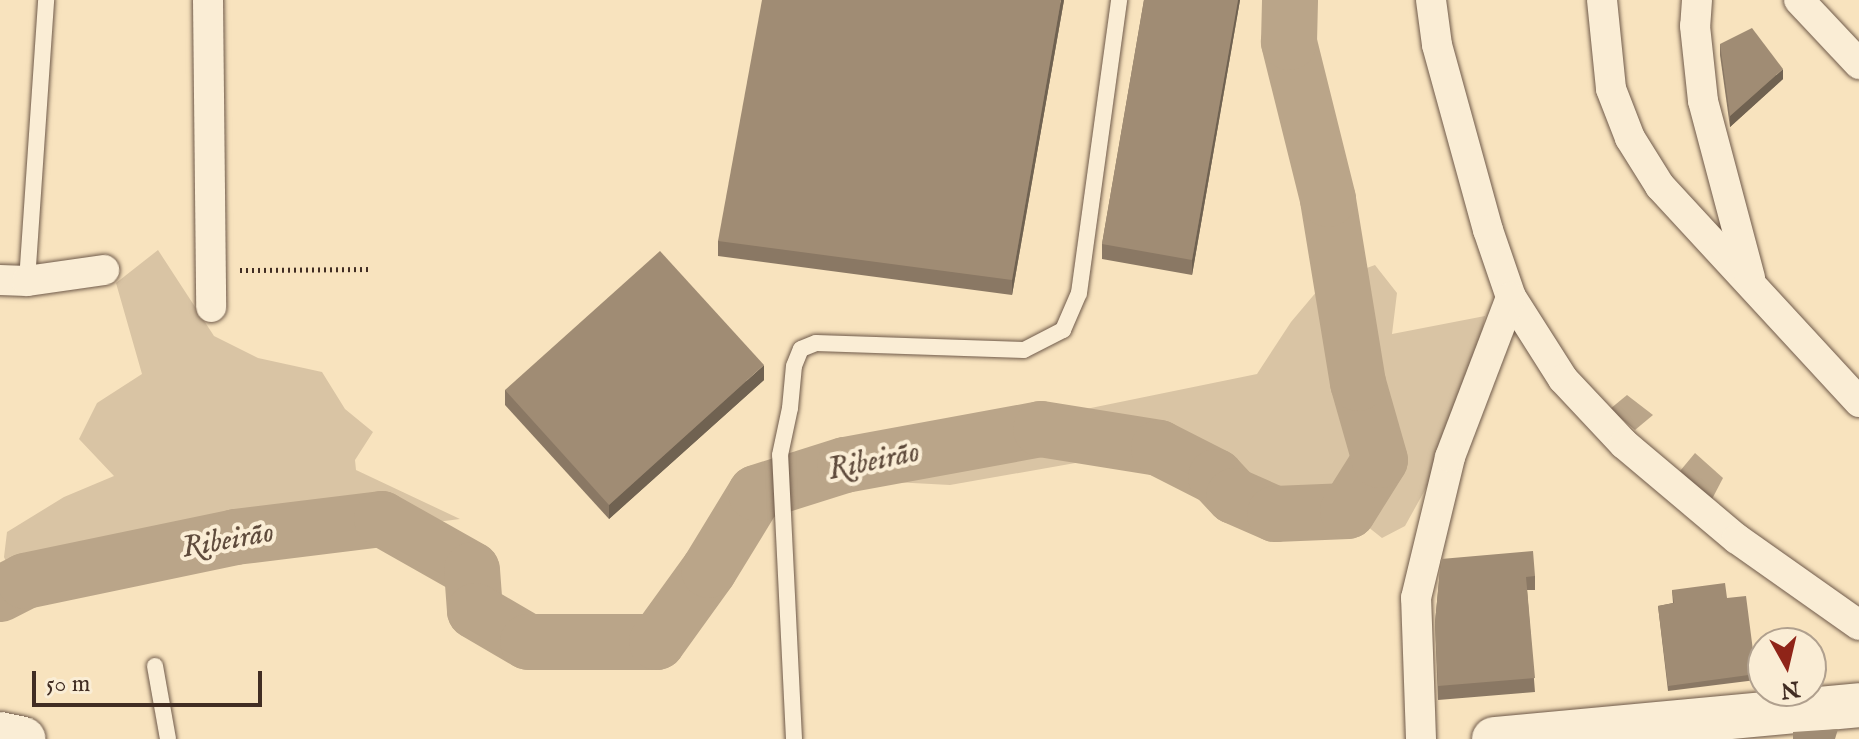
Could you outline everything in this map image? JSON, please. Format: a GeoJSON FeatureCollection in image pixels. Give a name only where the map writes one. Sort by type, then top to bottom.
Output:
{"type":"FeatureCollection","features":[{"type":"Feature","properties":{"kind":"main road"},"geometry":{"type":"LineString","coordinates":[[1494,739],[1855,708]]}},
{"type":"Feature","properties":{"kind":"main road"},"geometry":{"type":"LineString","coordinates":[[0,734],[23,739]]}},
{"type":"Feature","properties":{"kind":"street"},"geometry":{"type":"LineString","coordinates":[[1431,0],[1437,45],[1488,230],[1511,297],[1563,379],[1624,444],[1737,539],[1859,625]]}},
{"type":"Feature","properties":{"kind":"street"},"geometry":{"type":"LineString","coordinates":[[1602,0],[1611,89],[1630,138],[1660,186],[1750,280],[1859,402]]}},
{"type":"Feature","properties":{"kind":"street"},"geometry":{"type":"LineString","coordinates":[[1697,0],[1695,26],[1703,101],[1750,280]]}},
{"type":"Feature","properties":{"kind":"street"},"geometry":{"type":"LineString","coordinates":[[1799,0],[1859,64]]}},
{"type":"Feature","properties":{"kind":"street"},"geometry":{"type":"LineString","coordinates":[[199,1],[211,307]]}},
{"type":"Feature","properties":{"kind":"street"},"geometry":{"type":"LineString","coordinates":[[14,281],[104,270]]}},
{"type":"Feature","properties":{"kind":"street"},"geometry":{"type":"LineString","coordinates":[[1421,739],[1416,598],[1450,457],[1511,297]]}},
{"type":"Feature","properties":{"kind":"lane"},"geometry":{"type":"LineString","coordinates":[[14,281],[46,0]]}},
{"type":"Feature","properties":{"kind":"lane"},"geometry":{"type":"LineString","coordinates":[[794,739],[780,455],[790,408],[794,366],[801,349],[816,343],[1024,350],[1063,330],[1079,293],[1119,0]]}},
{"type":"Feature","properties":{"kind":"lane"},"geometry":{"type":"LineString","coordinates":[[155,666],[168,739]]}},
{"type":"Feature","properties":{"kind":"path"},"geometry":{"type":"LineString","coordinates":[[211,270],[372,269]]}},
{"type":"Feature","properties":{"kind":"shaded area"},"geometry":{"type":"Polygon","coordinates":[[[158,250],[214,336],[258,358],[322,372],[345,409],[373,432],[355,460],[356,470],[460,519],[12,577],[4,557],[7,532],[64,497],[114,476],[79,439],[97,403],[142,374],[116,283],[158,250]]]}},
{"type":"Feature","properties":{"kind":"shaded area"},"geometry":{"type":"Polygon","coordinates":[[[1375,265],[1397,293],[1392,334],[1485,316],[1466,416],[1405,526],[1382,538],[1348,511],[1295,533],[1211,509],[1168,473],[1081,462],[950,485],[856,480],[845,465],[852,437],[1037,419],[1257,374],[1291,322],[1323,284],[1375,265]]]}},
{"type":"Feature","properties":{"kind":"shaded area"},"geometry":{"type":"Polygon","coordinates":[[[1627,395],[1653,415],[1635,430],[1610,409],[1627,395]]]}},
{"type":"Feature","properties":{"kind":"shaded area"},"geometry":{"type":"Polygon","coordinates":[[[1695,453],[1723,478],[1711,501],[1680,471],[1695,453]]]}},
{"type":"Feature","properties":{"kind":"building"},"geometry":{"type":"Polygon","coordinates":[[[762,0],[1061,0],[1012,280],[718,241],[762,0]]]}},
{"type":"Feature","properties":{"kind":"building"},"geometry":{"type":"Polygon","coordinates":[[[1144,0],[1238,0],[1192,260],[1102,244],[1144,0]]]}},
{"type":"Feature","properties":{"kind":"building"},"geometry":{"type":"Polygon","coordinates":[[[1752,28],[1783,69],[1730,116],[1720,44],[1752,28]]]}},
{"type":"Feature","properties":{"kind":"building"},"geometry":{"type":"Polygon","coordinates":[[[660,251],[764,365],[609,505],[505,390],[660,251]]]}},
{"type":"Feature","properties":{"kind":"building"},"geometry":{"type":"Polygon","coordinates":[[[1533,551],[1535,576],[1526,577],[1535,678],[1438,686],[1435,623],[1441,559],[1533,551]]]}},
{"type":"Feature","properties":{"kind":"building"},"geometry":{"type":"Polygon","coordinates":[[[1725,583],[1727,598],[1746,596],[1750,627],[1747,627],[1747,675],[1668,686],[1658,606],[1674,603],[1672,590],[1725,583]]]}},
{"type":"Feature","properties":{"kind":"building"},"geometry":{"type":"Polygon","coordinates":[[[1838,729],[1835,739],[1793,739],[1793,732],[1838,729]]]}},
{"type":"Feature","properties":{"kind":"waterway","name":"Ribeirão"},"geometry":{"type":"LineString","coordinates":[[0,594],[25,581],[235,537],[382,519],[472,570],[475,611],[528,642],[657,642],[709,570],[756,493],[845,465],[1041,429],[1159,448],[1216,477],[1234,496],[1275,514],[1348,511],[1380,460],[1358,383],[1328,199],[1289,42],[1290,0]]}}]}
